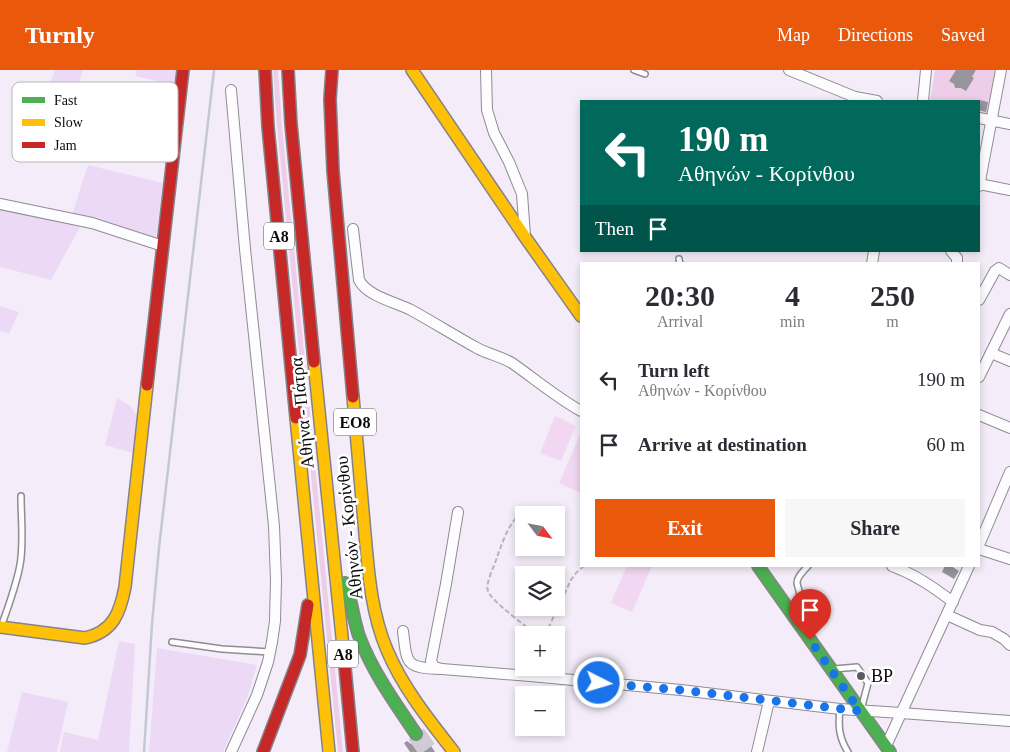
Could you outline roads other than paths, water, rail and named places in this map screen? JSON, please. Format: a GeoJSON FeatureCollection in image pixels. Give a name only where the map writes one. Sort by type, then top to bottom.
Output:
{"type":"FeatureCollection","features":[{"type":"Feature","properties":{"kind":"main road"},"geometry":{"type":"LineString","coordinates":[[178,114],[183,70]]}},
{"type":"Feature","properties":{"kind":"main road","name":"Αθήνα - Πάτρα"},"geometry":{"type":"LineString","coordinates":[[265,70],[269,137],[329,752]]}},
{"type":"Feature","properties":{"kind":"main road","name":"Αθήνα - Πάτρα"},"geometry":{"type":"LineString","coordinates":[[288,70],[291,124],[352,752]]}},
{"type":"Feature","properties":{"kind":"main road","name":"Αθηνών - Κορίνθου"},"geometry":{"type":"LineString","coordinates":[[332,70],[330,123],[333,171],[369,579],[376,615],[388,650],[407,686],[454,752]]}},
{"type":"Feature","properties":{"kind":"main road"},"geometry":{"type":"LineString","coordinates":[[412,70],[580,315]]}},
{"type":"Feature","properties":{"kind":"main road"},"geometry":{"type":"LineString","coordinates":[[1,627],[84,638],[98,634],[109,626],[121,608],[125,587],[173,162]]}},
{"type":"Feature","properties":{"kind":"main road"},"geometry":{"type":"LineString","coordinates":[[334,556],[347,587],[355,622],[366,649],[416,734]]}},
{"type":"Feature","properties":{"kind":"main road"},"geometry":{"type":"LineString","coordinates":[[759,567],[888,749]]}},
{"type":"Feature","properties":{"kind":"main road"},"geometry":{"type":"LineString","coordinates":[[264,752],[300,655],[312,577]]}},
{"type":"Feature","properties":{"kind":"street"},"geometry":{"type":"LineString","coordinates":[[486,70],[486,110],[494,133],[509,162],[522,194],[525,237]]}},
{"type":"Feature","properties":{"kind":"street"},"geometry":{"type":"LineString","coordinates":[[789,70],[853,99],[866,100]]}},
{"type":"Feature","properties":{"kind":"street"},"geometry":{"type":"LineString","coordinates":[[923,100],[926,70]]}},
{"type":"Feature","properties":{"kind":"street"},"geometry":{"type":"LineString","coordinates":[[980,180],[1001,70]]}},
{"type":"Feature","properties":{"kind":"street"},"geometry":{"type":"LineString","coordinates":[[231,90],[245,249],[274,526],[276,580],[275,621],[270,652],[257,695],[231,752]]}},
{"type":"Feature","properties":{"kind":"street"},"geometry":{"type":"LineString","coordinates":[[980,118],[1010,124]]}},
{"type":"Feature","properties":{"kind":"street"},"geometry":{"type":"LineString","coordinates":[[980,185],[1010,190]]}},
{"type":"Feature","properties":{"kind":"street"},"geometry":{"type":"LineString","coordinates":[[0,204],[92,223],[163,246]]}},
{"type":"Feature","properties":{"kind":"street"},"geometry":{"type":"LineString","coordinates":[[353,229],[359,280],[368,290],[403,306],[478,348],[510,362],[580,410]]}},
{"type":"Feature","properties":{"kind":"street"},"geometry":{"type":"LineString","coordinates":[[980,298],[995,271],[1000,268],[1010,275]]}},
{"type":"Feature","properties":{"kind":"street"},"geometry":{"type":"LineString","coordinates":[[980,374],[985,357],[1010,314]]}},
{"type":"Feature","properties":{"kind":"street"},"geometry":{"type":"LineString","coordinates":[[985,357],[1010,361]]}},
{"type":"Feature","properties":{"kind":"street"},"geometry":{"type":"LineString","coordinates":[[980,414],[1010,428]]}},
{"type":"Feature","properties":{"kind":"street"},"geometry":{"type":"LineString","coordinates":[[980,545],[1010,472]]}},
{"type":"Feature","properties":{"kind":"street"},"geometry":{"type":"LineString","coordinates":[[442,669],[434,667],[431,661],[458,512]]}},
{"type":"Feature","properties":{"kind":"street"},"geometry":{"type":"LineString","coordinates":[[980,547],[1010,559]]}},
{"type":"Feature","properties":{"kind":"street"},"geometry":{"type":"LineString","coordinates":[[894,567],[922,579],[952,602]]}},
{"type":"Feature","properties":{"kind":"street"},"geometry":{"type":"LineString","coordinates":[[888,749],[902,712],[969,567]]}},
{"type":"Feature","properties":{"kind":"street"},"geometry":{"type":"LineString","coordinates":[[946,615],[980,630],[992,632],[1010,645]]}},
{"type":"Feature","properties":{"kind":"street"},"geometry":{"type":"LineString","coordinates":[[403,631],[409,661],[413,666],[428,669],[681,690],[860,711],[902,712],[1010,721]]}},
{"type":"Feature","properties":{"kind":"street"},"geometry":{"type":"LineString","coordinates":[[757,752],[769,701]]}},
{"type":"Feature","properties":{"kind":"lane"},"geometry":{"type":"LineString","coordinates":[[634,70],[645,74]]}},
{"type":"Feature","properties":{"kind":"lane"},"geometry":{"type":"LineString","coordinates":[[1,627],[16,585],[20,564],[22,540],[21,496]]}},
{"type":"Feature","properties":{"kind":"lane"},"geometry":{"type":"LineString","coordinates":[[789,610],[800,598],[798,578],[807,567]]}},
{"type":"Feature","properties":{"kind":"lane"},"geometry":{"type":"LineString","coordinates":[[172,642],[270,652]]}},
{"type":"Feature","properties":{"kind":"lane"},"geometry":{"type":"LineString","coordinates":[[831,669],[857,667],[868,683],[860,711]]}},
{"type":"Feature","properties":{"kind":"lane"},"geometry":{"type":"LineString","coordinates":[[840,709],[839,730],[841,739],[848,752]]}},
{"type":"Feature","properties":{"kind":"tunnel"},"geometry":{"type":"LineString","coordinates":[[416,734],[429,752]]}},
{"type":"Feature","properties":{"kind":"railway"},"geometry":{"type":"LineString","coordinates":[[144,752],[159,548],[214,70]]}},
{"type":"Feature","properties":{"kind":"place","name":"BP"},"geometry":{"type":"Point","coordinates":[861,676]}}]}
